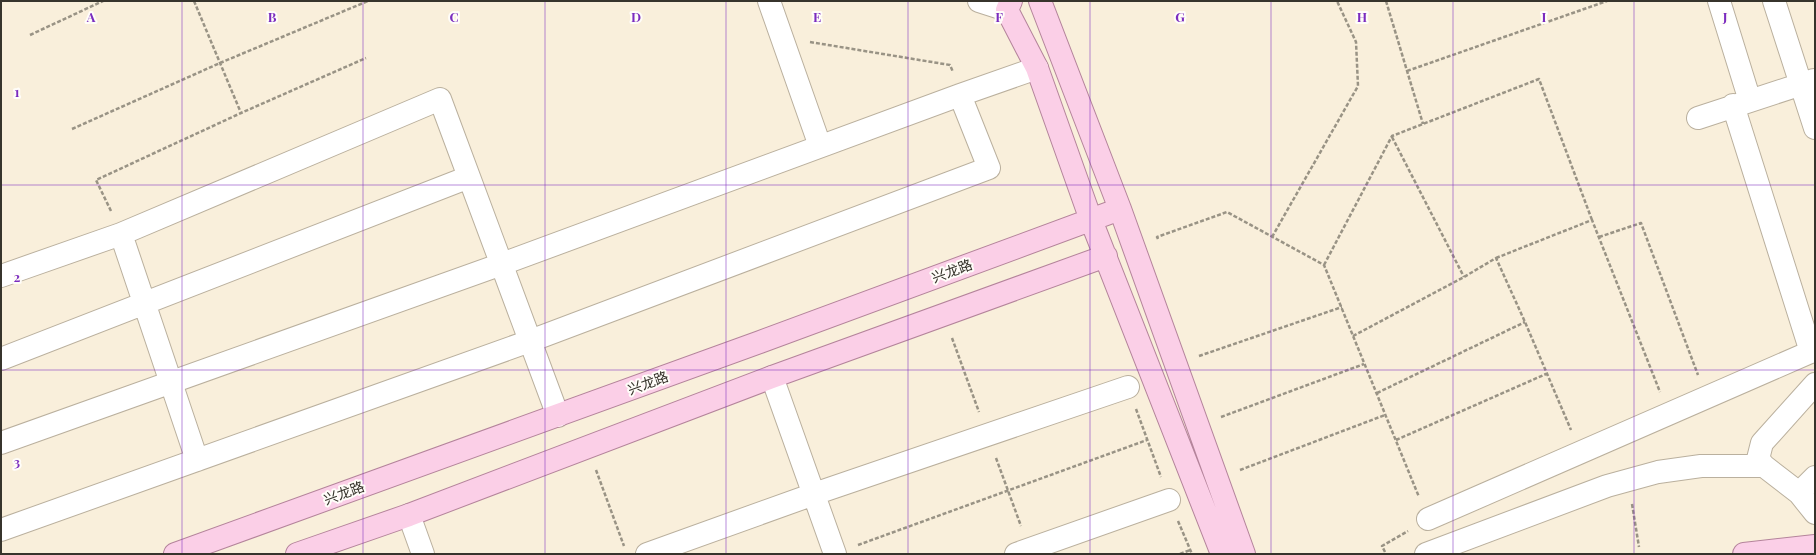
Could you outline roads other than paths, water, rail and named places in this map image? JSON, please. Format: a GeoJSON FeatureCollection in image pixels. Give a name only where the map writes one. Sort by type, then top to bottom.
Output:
{"type":"FeatureCollection","features":[{"type":"Feature","properties":{"kind":"main road"},"geometry":{"type":"LineString","coordinates":[[1040,1],[1120,209],[1244,554]]}},
{"type":"Feature","properties":{"kind":"main road"},"geometry":{"type":"LineString","coordinates":[[1009,6],[1038,68],[1092,220],[1222,554]]}},
{"type":"Feature","properties":{"kind":"main road","name":"兴龙路"},"geometry":{"type":"LineString","coordinates":[[175,554],[558,416],[1120,209]]}},
{"type":"Feature","properties":{"kind":"main road"},"geometry":{"type":"LineString","coordinates":[[296,554],[409,515],[772,376],[1106,256]]}},
{"type":"Feature","properties":{"kind":"main road"},"geometry":{"type":"LineString","coordinates":[[1744,554],[1815,546]]}},
{"type":"Feature","properties":{"kind":"street"},"geometry":{"type":"LineString","coordinates":[[769,1],[820,146]]}},
{"type":"Feature","properties":{"kind":"street"},"geometry":{"type":"LineString","coordinates":[[979,1],[1009,6]]}},
{"type":"Feature","properties":{"kind":"street"},"geometry":{"type":"LineString","coordinates":[[1428,520],[1813,351],[1742,103],[1719,1]]}},
{"type":"Feature","properties":{"kind":"street"},"geometry":{"type":"LineString","coordinates":[[1774,1],[1808,82],[1815,128]]}},
{"type":"Feature","properties":{"kind":"street"},"geometry":{"type":"LineString","coordinates":[[1,443],[502,264],[820,146],[1038,68]]}},
{"type":"Feature","properties":{"kind":"street"},"geometry":{"type":"LineString","coordinates":[[1698,118],[1808,82]]}},
{"type":"Feature","properties":{"kind":"street"},"geometry":{"type":"LineString","coordinates":[[1,530],[530,341],[989,168],[960,95]]}},
{"type":"Feature","properties":{"kind":"street"},"geometry":{"type":"LineString","coordinates":[[1,276],[121,234],[440,99],[558,416]]}},
{"type":"Feature","properties":{"kind":"street"},"geometry":{"type":"LineString","coordinates":[[1,360],[469,177]]}},
{"type":"Feature","properties":{"kind":"street"},"geometry":{"type":"LineString","coordinates":[[121,234],[197,460]]}},
{"type":"Feature","properties":{"kind":"street"},"geometry":{"type":"LineString","coordinates":[[772,376],[835,554]]}},
{"type":"Feature","properties":{"kind":"street"},"geometry":{"type":"LineString","coordinates":[[1815,384],[1762,443],[1758,459],[1764,466],[1799,493],[1815,513]]}},
{"type":"Feature","properties":{"kind":"street"},"geometry":{"type":"LineString","coordinates":[[647,554],[814,494],[1128,387]]}},
{"type":"Feature","properties":{"kind":"street"},"geometry":{"type":"LineString","coordinates":[[1426,554],[1607,486],[1658,472],[1701,466],[1764,466]]}},
{"type":"Feature","properties":{"kind":"street"},"geometry":{"type":"LineString","coordinates":[[1799,493],[1815,477]]}},
{"type":"Feature","properties":{"kind":"street"},"geometry":{"type":"LineString","coordinates":[[1016,554],[1169,500]]}},
{"type":"Feature","properties":{"kind":"street"},"geometry":{"type":"LineString","coordinates":[[409,515],[423,554]]}}]}
